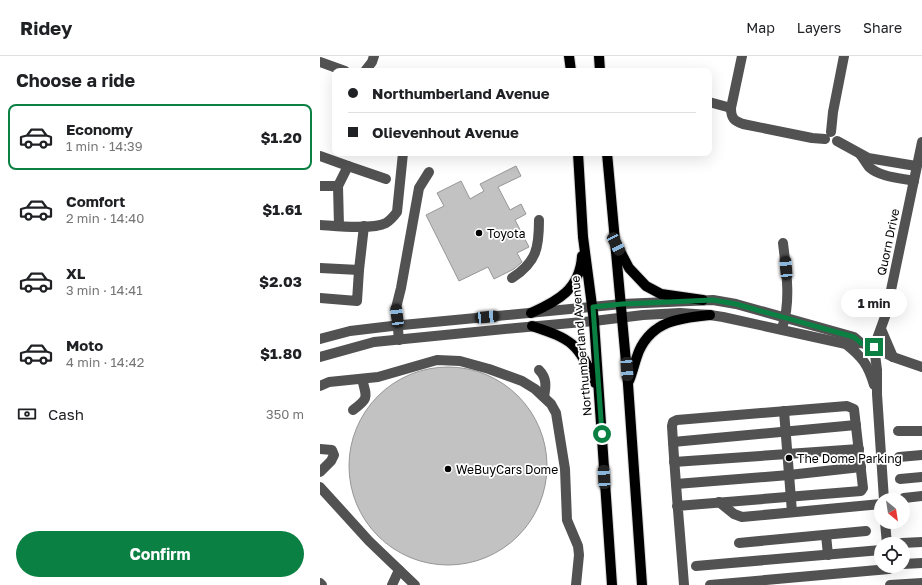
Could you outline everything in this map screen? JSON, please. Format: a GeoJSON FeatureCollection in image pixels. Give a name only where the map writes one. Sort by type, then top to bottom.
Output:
{"type":"FeatureCollection","features":[{"type":"Feature","properties":{"kind":"main road"},"geometry":{"type":"LineString","coordinates":[[569,56],[571,68]]}},
{"type":"Feature","properties":{"kind":"main road"},"geometry":{"type":"LineString","coordinates":[[599,56],[600,68]]}},
{"type":"Feature","properties":{"kind":"main road","name":"Northumberland Avenue"},"geometry":{"type":"LineString","coordinates":[[578,156],[583,236],[593,307],[612,585]]}},
{"type":"Feature","properties":{"kind":"main road"},"geometry":{"type":"LineString","coordinates":[[607,156],[622,304],[642,585]]}},
{"type":"Feature","properties":{"kind":"main road"},"geometry":{"type":"LineString","coordinates":[[531,313],[551,304],[563,296],[571,288],[581,267],[583,236]]}},
{"type":"Feature","properties":{"kind":"main road"},"geometry":{"type":"LineString","coordinates":[[616,244],[629,268],[646,286],[661,294],[703,300]]}},
{"type":"Feature","properties":{"kind":"main road"},"geometry":{"type":"LineString","coordinates":[[628,384],[643,344],[656,330],[670,321],[683,317],[710,315]]}},
{"type":"Feature","properties":{"kind":"main road"},"geometry":{"type":"LineString","coordinates":[[532,326],[562,337],[578,349],[585,359],[599,392]]}},
{"type":"Feature","properties":{"kind":"street"},"geometry":{"type":"LineString","coordinates":[[367,68],[374,56]]}},
{"type":"Feature","properties":{"kind":"street"},"geometry":{"type":"LineString","coordinates":[[742,56],[731,108],[731,116],[733,119],[743,124],[812,138],[828,135]]}},
{"type":"Feature","properties":{"kind":"street"},"geometry":{"type":"LineString","coordinates":[[844,56],[826,142],[834,144],[837,141],[860,154],[878,160],[916,166]]}},
{"type":"Feature","properties":{"kind":"street"},"geometry":{"type":"LineString","coordinates":[[320,62],[337,68]]}},
{"type":"Feature","properties":{"kind":"street"},"geometry":{"type":"LineString","coordinates":[[712,103],[731,108]]}},
{"type":"Feature","properties":{"kind":"street","name":"Quorn Drive"},"geometry":{"type":"LineString","coordinates":[[874,347],[886,314],[922,142]]}},
{"type":"Feature","properties":{"kind":"street"},"geometry":{"type":"LineString","coordinates":[[860,154],[869,167],[875,171],[882,174],[914,180]]}},
{"type":"Feature","properties":{"kind":"street"},"geometry":{"type":"LineString","coordinates":[[320,156],[386,179]]}},
{"type":"Feature","properties":{"kind":"street"},"geometry":{"type":"LineString","coordinates":[[320,225],[379,225],[386,223],[392,218],[397,212],[403,156]]}},
{"type":"Feature","properties":{"kind":"street"},"geometry":{"type":"LineString","coordinates":[[339,226],[338,186],[348,166]]}},
{"type":"Feature","properties":{"kind":"street"},"geometry":{"type":"LineString","coordinates":[[399,340],[396,308],[417,197],[422,182],[430,172]]}},
{"type":"Feature","properties":{"kind":"street"},"geometry":{"type":"LineString","coordinates":[[320,186],[338,186]]}},
{"type":"Feature","properties":{"kind":"street"},"geometry":{"type":"LineString","coordinates":[[512,278],[531,261],[539,244],[539,220]]}},
{"type":"Feature","properties":{"kind":"street"},"geometry":{"type":"LineString","coordinates":[[320,298],[357,301],[364,226]]}},
{"type":"Feature","properties":{"kind":"street"},"geometry":{"type":"LineString","coordinates":[[782,330],[785,318],[787,281],[783,243]]}},
{"type":"Feature","properties":{"kind":"street"},"geometry":{"type":"LineString","coordinates":[[320,268],[359,270]]}},
{"type":"Feature","properties":{"kind":"street"},"geometry":{"type":"LineString","coordinates":[[320,339],[350,331],[398,325],[622,304],[713,300],[736,304],[854,337],[861,343]]}},
{"type":"Feature","properties":{"kind":"street"},"geometry":{"type":"LineString","coordinates":[[320,357],[374,342],[680,313],[710,315],[738,320],[846,344],[861,343],[874,347],[893,357],[922,367]]}},
{"type":"Feature","properties":{"kind":"street"},"geometry":{"type":"LineString","coordinates":[[881,329],[893,357]]}},
{"type":"Feature","properties":{"kind":"street"},"geometry":{"type":"LineString","coordinates":[[846,344],[864,360],[877,394]]}},
{"type":"Feature","properties":{"kind":"street"},"geometry":{"type":"LineString","coordinates":[[874,347],[877,374],[884,493]]}},
{"type":"Feature","properties":{"kind":"street"},"geometry":{"type":"LineString","coordinates":[[320,386],[329,382],[378,377],[437,360],[460,361],[489,368],[522,381],[535,388],[551,404],[556,413],[565,469],[567,520],[578,546],[576,585]]}},
{"type":"Feature","properties":{"kind":"street"},"geometry":{"type":"LineString","coordinates":[[538,370],[545,378],[546,382],[544,396]]}},
{"type":"Feature","properties":{"kind":"street"},"geometry":{"type":"LineString","coordinates":[[353,410],[366,398],[367,395],[362,379]]}},
{"type":"Feature","properties":{"kind":"street"},"geometry":{"type":"LineString","coordinates":[[677,506],[861,491],[863,488],[854,411],[850,406],[677,420],[674,422],[672,426],[674,462],[677,506],[684,585]]}},
{"type":"Feature","properties":{"kind":"street"},"geometry":{"type":"LineString","coordinates":[[784,411],[792,512]]}},
{"type":"Feature","properties":{"kind":"street"},"geometry":{"type":"LineString","coordinates":[[673,442],[856,425]]}},
{"type":"Feature","properties":{"kind":"street"},"geometry":{"type":"LineString","coordinates":[[898,432],[922,431]]}},
{"type":"Feature","properties":{"kind":"street"},"geometry":{"type":"LineString","coordinates":[[320,449],[332,450],[334,455],[331,461],[320,472]]}},
{"type":"Feature","properties":{"kind":"street"},"geometry":{"type":"LineString","coordinates":[[674,462],[858,449]]}},
{"type":"Feature","properties":{"kind":"street"},"geometry":{"type":"LineString","coordinates":[[899,457],[922,455]]}},
{"type":"Feature","properties":{"kind":"street"},"geometry":{"type":"LineString","coordinates":[[676,484],[789,475],[860,467]]}},
{"type":"Feature","properties":{"kind":"street"},"geometry":{"type":"LineString","coordinates":[[900,479],[922,477]]}},
{"type":"Feature","properties":{"kind":"street"},"geometry":{"type":"LineString","coordinates":[[320,487],[359,530],[415,585]]}},
{"type":"Feature","properties":{"kind":"street"},"geometry":{"type":"LineString","coordinates":[[910,497],[922,496]]}},
{"type":"Feature","properties":{"kind":"street"},"geometry":{"type":"LineString","coordinates":[[719,502],[734,514],[742,516],[874,505]]}},
{"type":"Feature","properties":{"kind":"street"},"geometry":{"type":"LineString","coordinates":[[740,543],[866,531]]}},
{"type":"Feature","properties":{"kind":"street"},"geometry":{"type":"LineString","coordinates":[[826,535],[828,555]]}},
{"type":"Feature","properties":{"kind":"street"},"geometry":{"type":"LineString","coordinates":[[910,543],[922,542]]}},
{"type":"Feature","properties":{"kind":"street"},"geometry":{"type":"LineString","coordinates":[[696,566],[874,551]]}},
{"type":"Feature","properties":{"kind":"street"},"geometry":{"type":"LineString","coordinates":[[910,564],[922,563]]}},
{"type":"Feature","properties":{"kind":"street"},"geometry":{"type":"LineString","coordinates":[[710,585],[874,569]]}},
{"type":"Feature","properties":{"kind":"street"},"geometry":{"type":"LineString","coordinates":[[392,585],[399,570]]}},
{"type":"Feature","properties":{"kind":"street"},"geometry":{"type":"LineString","coordinates":[[889,573],[890,585],[922,583]]}},
{"type":"Feature","properties":{"kind":"building","name":"Toyota"},"geometry":{"type":"Polygon","coordinates":[[[516,166],[521,176],[498,187],[510,210],[521,204],[526,214],[515,220],[529,247],[517,253],[522,262],[514,269],[494,279],[488,267],[459,281],[426,215],[444,206],[437,193],[461,181],[470,199],[484,191],[480,184],[516,166]]]}},
{"type":"Feature","properties":{"kind":"building","name":"WeBuyCars Dome"},"geometry":{"type":"Polygon","coordinates":[[[448,367],[467,369],[486,375],[503,384],[518,396],[530,411],[539,428],[545,447],[547,466],[545,485],[539,504],[530,521],[518,536],[503,548],[486,557],[467,563],[448,565],[429,563],[410,557],[393,548],[378,536],[366,521],[357,504],[351,485],[349,466],[351,447],[357,428],[366,411],[378,396],[393,384],[410,375],[429,369],[448,367]]]}},
{"type":"Feature","properties":{"kind":"place","name":"Toyota"},"geometry":{"type":"Point","coordinates":[479,233]}},
{"type":"Feature","properties":{"kind":"place","name":"The Dome Parking"},"geometry":{"type":"Point","coordinates":[789,458]}},
{"type":"Feature","properties":{"kind":"place","name":"WeBuyCars Dome"},"geometry":{"type":"Point","coordinates":[448,469]}},
{"type":"Feature","properties":{"kind":"route"},"geometry":{"type":"LineString","coordinates":[[602,434],[593,307],[622,304],[713,300],[736,304],[844,334],[854,337],[861,343],[874,347]]}}]}
